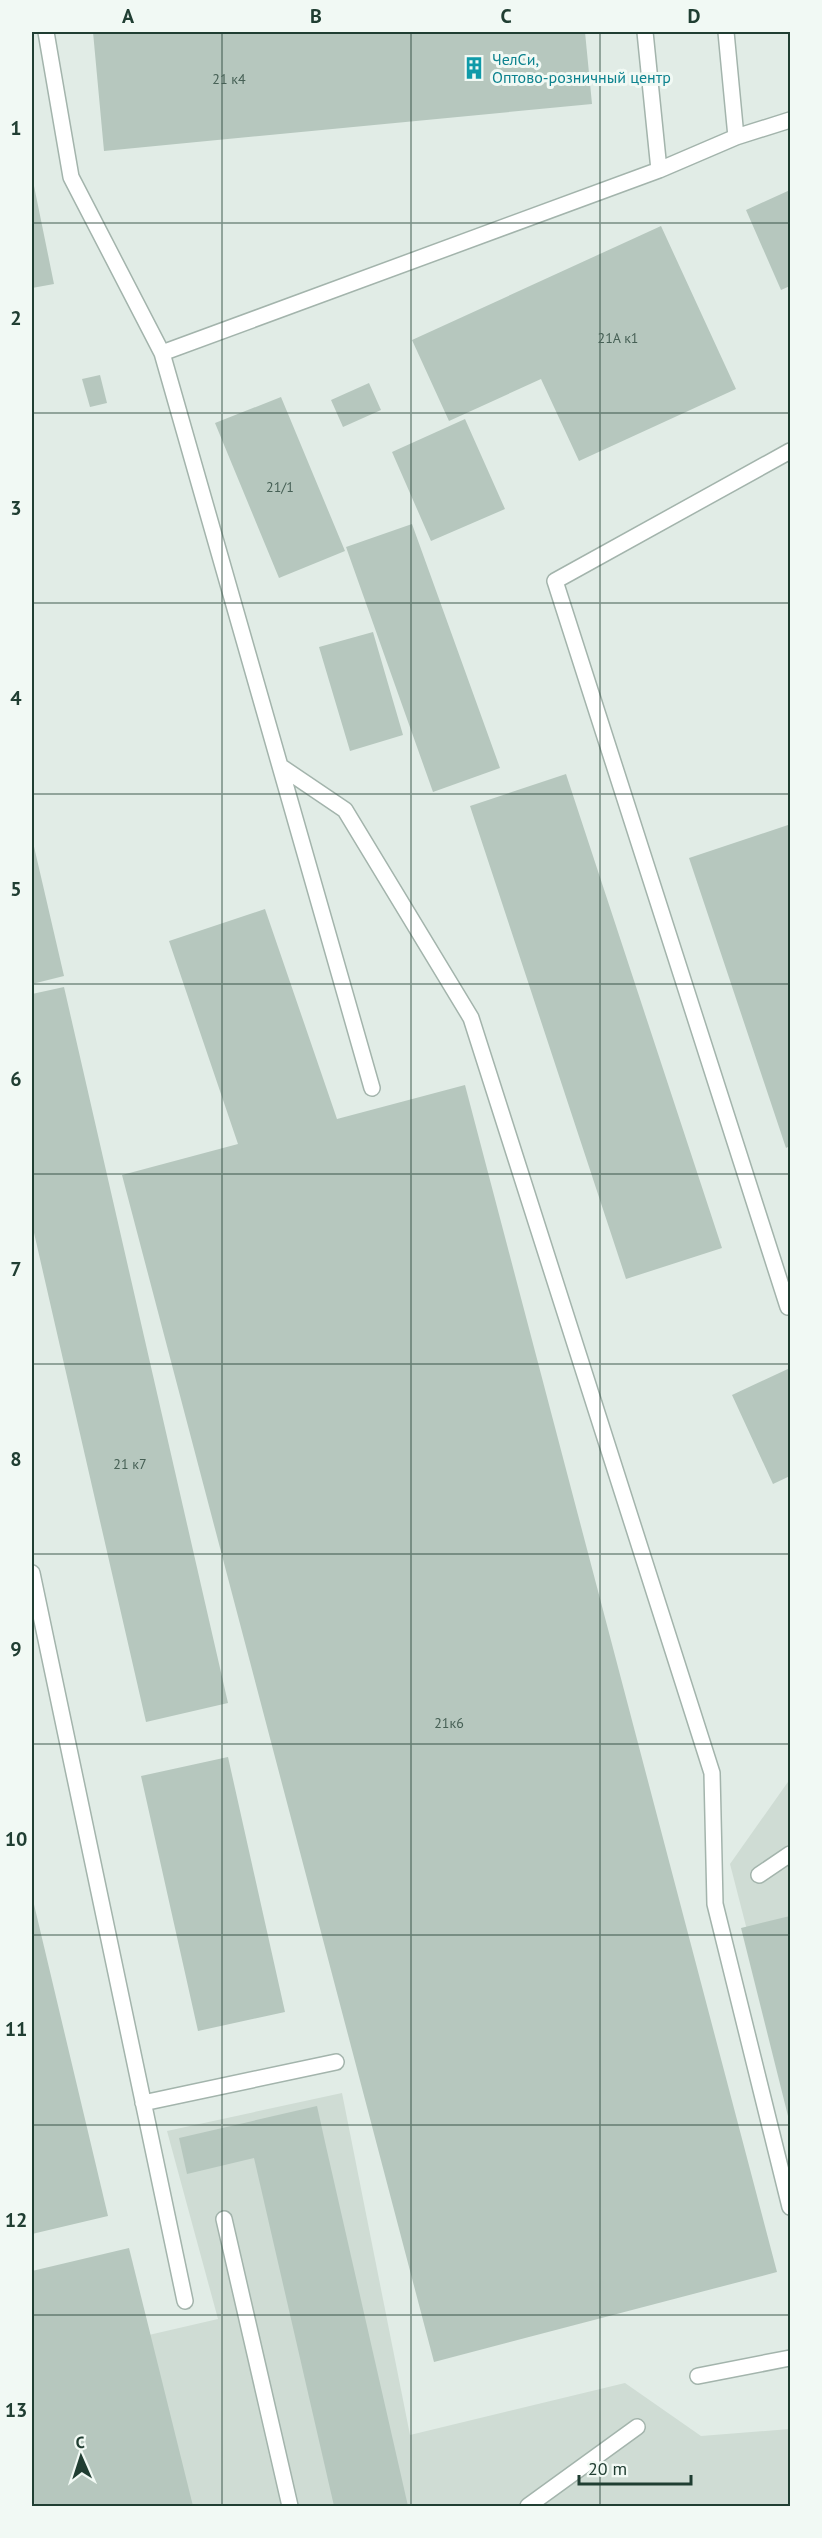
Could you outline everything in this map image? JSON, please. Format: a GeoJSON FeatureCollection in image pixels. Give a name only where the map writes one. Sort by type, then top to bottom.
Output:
{"type":"FeatureCollection","features":[{"type":"Feature","properties":{"kind":"lane"},"geometry":{"type":"LineString","coordinates":[[46,32],[71,177],[162,353],[372,1088]]}},
{"type":"Feature","properties":{"kind":"lane"},"geometry":{"type":"LineString","coordinates":[[645,32],[658,170]]}},
{"type":"Feature","properties":{"kind":"lane"},"geometry":{"type":"LineString","coordinates":[[726,32],[736,137]]}},
{"type":"Feature","properties":{"kind":"lane"},"geometry":{"type":"LineString","coordinates":[[162,353],[658,170],[736,137],[790,120]]}},
{"type":"Feature","properties":{"kind":"lane"},"geometry":{"type":"LineString","coordinates":[[790,451],[555,581],[784,1296],[788,1307],[790,1306]]}},
{"type":"Feature","properties":{"kind":"lane"},"geometry":{"type":"LineString","coordinates":[[280,766],[345,810],[471,1018],[712,1773],[715,1904],[790,2207]]}},
{"type":"Feature","properties":{"kind":"lane"},"geometry":{"type":"LineString","coordinates":[[32,1573],[185,2301]]}},
{"type":"Feature","properties":{"kind":"lane"},"geometry":{"type":"LineString","coordinates":[[759,1875],[790,1854]]}},
{"type":"Feature","properties":{"kind":"lane"},"geometry":{"type":"LineString","coordinates":[[143,2103],[336,2062]]}},
{"type":"Feature","properties":{"kind":"lane"},"geometry":{"type":"LineString","coordinates":[[224,2219],[290,2506]]}},
{"type":"Feature","properties":{"kind":"lane"},"geometry":{"type":"LineString","coordinates":[[698,2376],[790,2358]]}},
{"type":"Feature","properties":{"kind":"lane"},"geometry":{"type":"LineString","coordinates":[[528,2506],[638,2427]]}},
{"type":"Feature","properties":{"kind":"shaded area"},"geometry":{"type":"Polygon","coordinates":[[[790,1779],[790,2097],[730,1864],[790,1779]]]}},
{"type":"Feature","properties":{"kind":"shaded area"},"geometry":{"type":"Polygon","coordinates":[[[342,2093],[410,2435],[625,2383],[701,2436],[790,2429],[790,2506],[32,2506],[32,2362],[218,2319],[167,2131],[342,2093]]]}},
{"type":"Feature","properties":{"kind":"building"},"geometry":{"type":"Polygon","coordinates":[[[93,32],[585,32],[592,104],[104,151],[93,32]]]}},
{"type":"Feature","properties":{"kind":"building"},"geometry":{"type":"Polygon","coordinates":[[[32,181],[54,284],[32,288],[32,181]]]}},
{"type":"Feature","properties":{"kind":"building"},"geometry":{"type":"Polygon","coordinates":[[[790,190],[790,286],[781,290],[746,210],[790,190]]]}},
{"type":"Feature","properties":{"kind":"building"},"geometry":{"type":"Polygon","coordinates":[[[661,226],[736,389],[579,461],[541,379],[449,421],[412,340],[661,226]]]}},
{"type":"Feature","properties":{"kind":"building"},"geometry":{"type":"Polygon","coordinates":[[[100,375],[107,403],[90,407],[82,379],[100,375]]]}},
{"type":"Feature","properties":{"kind":"building"},"geometry":{"type":"Polygon","coordinates":[[[369,383],[381,410],[343,427],[331,400],[369,383]]]}},
{"type":"Feature","properties":{"kind":"building"},"geometry":{"type":"Polygon","coordinates":[[[281,397],[345,551],[279,578],[215,423],[281,397]]]}},
{"type":"Feature","properties":{"kind":"building"},"geometry":{"type":"Polygon","coordinates":[[[465,419],[505,509],[431,541],[392,452],[465,419]]]}},
{"type":"Feature","properties":{"kind":"building"},"geometry":{"type":"Polygon","coordinates":[[[412,524],[500,768],[433,792],[346,547],[412,524]]]}},
{"type":"Feature","properties":{"kind":"building"},"geometry":{"type":"Polygon","coordinates":[[[373,632],[403,735],[350,751],[319,647],[373,632]]]}},
{"type":"Feature","properties":{"kind":"building"},"geometry":{"type":"Polygon","coordinates":[[[566,774],[722,1248],[626,1279],[470,806],[566,774]]]}},
{"type":"Feature","properties":{"kind":"building"},"geometry":{"type":"Polygon","coordinates":[[[788,825],[790,832],[790,1146],[786,1148],[689,858],[788,825]]]}},
{"type":"Feature","properties":{"kind":"building"},"geometry":{"type":"Polygon","coordinates":[[[32,838],[64,976],[32,984],[32,838]]]}},
{"type":"Feature","properties":{"kind":"building"},"geometry":{"type":"Polygon","coordinates":[[[265,909],[337,1119],[465,1085],[777,2272],[434,2362],[122,1175],[238,1144],[169,941],[265,909]]]}},
{"type":"Feature","properties":{"kind":"building"},"geometry":{"type":"Polygon","coordinates":[[[64,987],[228,1703],[146,1722],[32,1224],[32,994],[64,987]]]}},
{"type":"Feature","properties":{"kind":"building"},"geometry":{"type":"Polygon","coordinates":[[[790,1368],[790,1476],[773,1484],[732,1395],[790,1368]]]}},
{"type":"Feature","properties":{"kind":"building"},"geometry":{"type":"Polygon","coordinates":[[[228,1757],[285,2012],[198,2031],[141,1776],[228,1757]]]}},
{"type":"Feature","properties":{"kind":"building"},"geometry":{"type":"Polygon","coordinates":[[[32,1896],[108,2216],[32,2234],[32,1896]]]}},
{"type":"Feature","properties":{"kind":"building"},"geometry":{"type":"Polygon","coordinates":[[[790,1916],[790,2124],[741,1928],[790,1916]]]}},
{"type":"Feature","properties":{"kind":"building"},"geometry":{"type":"Polygon","coordinates":[[[317,2106],[408,2506],[334,2506],[254,2158],[187,2174],[179,2138],[317,2106]]]}},
{"type":"Feature","properties":{"kind":"building"},"geometry":{"type":"Polygon","coordinates":[[[129,2248],[193,2506],[35,2506],[32,2491],[32,2271],[129,2248]]]}},
{"type":"Feature","properties":{"kind":"place","name":"ЧелСи, Оптово-розничный центр"},"geometry":{"type":"Point","coordinates":[474,68]}}]}
